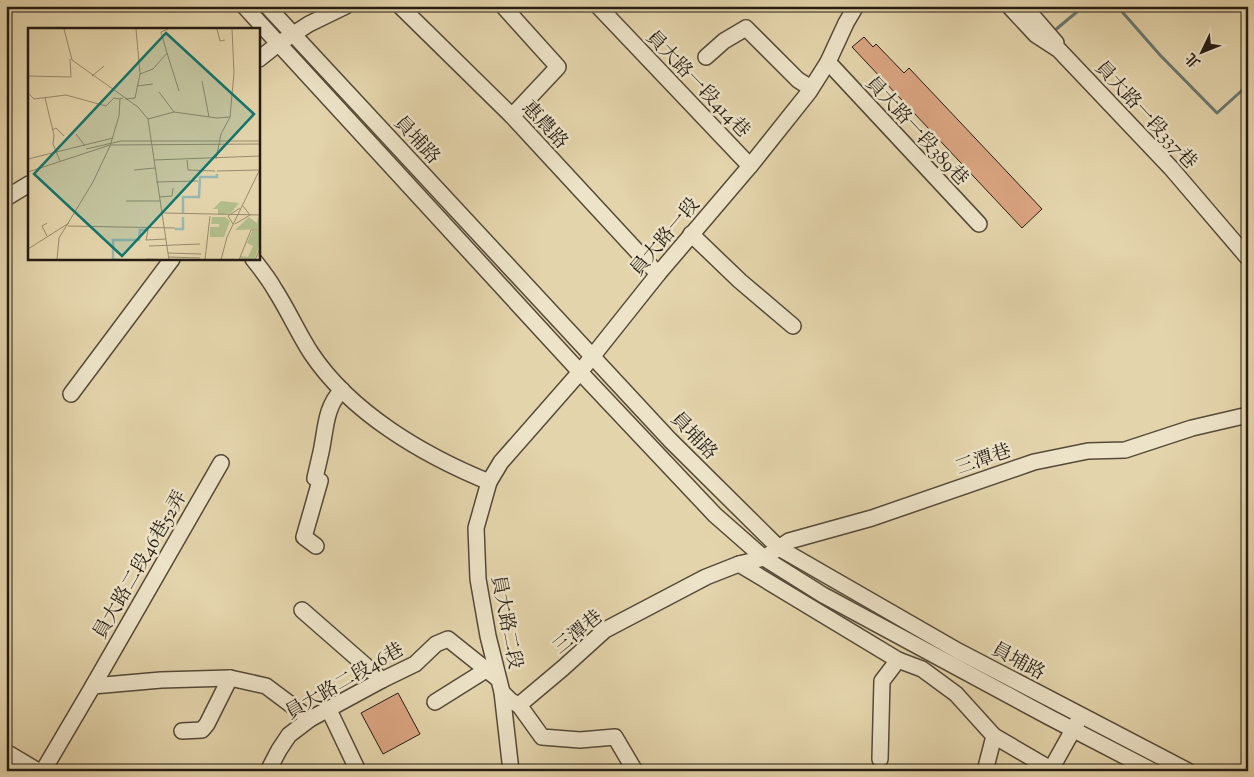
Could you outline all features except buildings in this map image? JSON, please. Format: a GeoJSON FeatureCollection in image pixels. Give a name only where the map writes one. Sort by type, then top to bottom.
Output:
{"type":"FeatureCollection","features":[{"type":"Feature","properties":{"kind":"street","name":"員埔路"},"geometry":{"type":"LineString","coordinates":[[244,6],[580,372],[715,515],[764,558],[824,595],[1073,730],[1153,771]]}},
{"type":"Feature","properties":{"kind":"street","name":"員埔路"},"geometry":{"type":"LineString","coordinates":[[267,6],[670,440],[779,548],[958,651],[1188,771]]}},
{"type":"Feature","properties":{"kind":"street"},"geometry":{"type":"LineString","coordinates":[[260,58],[309,24],[346,6]]}},
{"type":"Feature","properties":{"kind":"street","name":"惠農路"},"geometry":{"type":"LineString","coordinates":[[400,6],[512,116],[658,274]]}},
{"type":"Feature","properties":{"kind":"street"},"geometry":{"type":"LineString","coordinates":[[503,6],[558,67],[512,116]]}},
{"type":"Feature","properties":{"kind":"street","name":"員大路一段414巷"},"geometry":{"type":"LineString","coordinates":[[598,6],[750,166]]}},
{"type":"Feature","properties":{"kind":"street","name":"員大路一段"},"geometry":{"type":"LineString","coordinates":[[488,482],[501,462],[580,372],[691,234],[750,166],[811,88],[828,62],[856,6]]}},
{"type":"Feature","properties":{"kind":"street","name":"員大路一段337巷"},"geometry":{"type":"LineString","coordinates":[[1009,6],[1036,35],[1060,50],[1171,168],[1248,258]]}},
{"type":"Feature","properties":{"kind":"street"},"geometry":{"type":"LineString","coordinates":[[1024,6],[1054,40],[1060,50]]}},
{"type":"Feature","properties":{"kind":"street"},"geometry":{"type":"LineString","coordinates":[[706,57],[724,41],[746,28],[798,80],[811,88]]}},
{"type":"Feature","properties":{"kind":"street","name":"員大路一段389巷"},"geometry":{"type":"LineString","coordinates":[[828,62],[979,224]]}},
{"type":"Feature","properties":{"kind":"street"},"geometry":{"type":"LineString","coordinates":[[6,198],[28,185]]}},
{"type":"Feature","properties":{"kind":"street"},"geometry":{"type":"LineString","coordinates":[[691,234],[740,281],[793,326]]}},
{"type":"Feature","properties":{"kind":"street"},"geometry":{"type":"LineString","coordinates":[[71,394],[171,260]]}},
{"type":"Feature","properties":{"kind":"street"},"geometry":{"type":"LineString","coordinates":[[254,260],[276,290],[311,353],[342,390],[387,427],[417,447],[451,466],[488,482]]}},
{"type":"Feature","properties":{"kind":"street"},"geometry":{"type":"LineString","coordinates":[[316,546],[304,537],[320,481],[315,478],[327,414],[332,401],[342,390]]}},
{"type":"Feature","properties":{"kind":"street","name":"三潭巷"},"geometry":{"type":"LineString","coordinates":[[519,705],[605,630],[706,577],[740,564],[764,558],[789,541],[872,518],[1034,462],[1088,451],[1125,450],[1192,428],[1248,415]]}},
{"type":"Feature","properties":{"kind":"street","name":"員大路二段46巷52弄"},"geometry":{"type":"LineString","coordinates":[[42,771],[221,463]]}},
{"type":"Feature","properties":{"kind":"street","name":"員大路二段"},"geometry":{"type":"LineString","coordinates":[[488,482],[476,528],[478,579],[512,771]]}},
{"type":"Feature","properties":{"kind":"street"},"geometry":{"type":"LineString","coordinates":[[740,564],[898,660],[922,670],[956,694],[994,736],[1052,770],[1081,715]]}},
{"type":"Feature","properties":{"kind":"street"},"geometry":{"type":"LineString","coordinates":[[302,610],[382,680]]}},
{"type":"Feature","properties":{"kind":"street","name":"員大路二段46巷"},"geometry":{"type":"LineString","coordinates":[[268,771],[289,735],[310,719],[415,664],[436,644],[448,638],[496,680]]}},
{"type":"Feature","properties":{"kind":"street"},"geometry":{"type":"LineString","coordinates":[[880,759],[882,681],[898,660]]}},
{"type":"Feature","properties":{"kind":"street"},"geometry":{"type":"LineString","coordinates":[[182,731],[202,730],[207,724],[230,678]]}},
{"type":"Feature","properties":{"kind":"street"},"geometry":{"type":"LineString","coordinates":[[93,686],[161,680],[230,678],[266,686],[310,719]]}},
{"type":"Feature","properties":{"kind":"street"},"geometry":{"type":"LineString","coordinates":[[435,702],[496,680],[511,701],[519,705],[542,737],[580,740],[615,737],[635,771]]}},
{"type":"Feature","properties":{"kind":"street"},"geometry":{"type":"LineString","coordinates":[[329,710],[358,771]]}},
{"type":"Feature","properties":{"kind":"street"},"geometry":{"type":"LineString","coordinates":[[985,771],[994,736]]}},
{"type":"Feature","properties":{"kind":"street"},"geometry":{"type":"LineString","coordinates":[[6,752],[38,771]]}},
{"type":"Feature","properties":{"kind":"waterway"},"geometry":{"type":"LineString","coordinates":[[1054,31],[1084,6]]}},
{"type":"Feature","properties":{"kind":"waterway"},"geometry":{"type":"LineString","coordinates":[[1117,6],[1160,55],[1217,113],[1248,85]]}}]}
